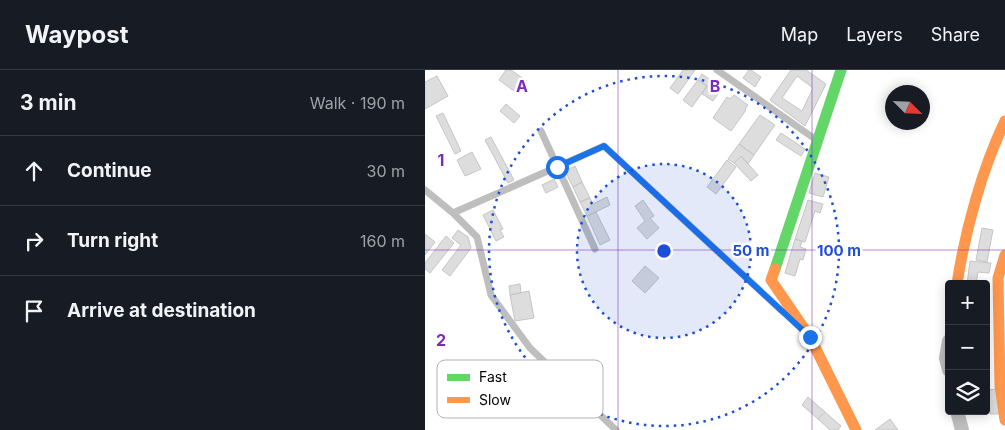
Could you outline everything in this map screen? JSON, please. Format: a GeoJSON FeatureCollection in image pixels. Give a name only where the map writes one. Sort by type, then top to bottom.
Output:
{"type":"FeatureCollection","features":[{"type":"Feature","properties":{"kind":"street"},"geometry":{"type":"LineString","coordinates":[[841,70],[771,280],[810,337],[856,430]]}},
{"type":"Feature","properties":{"kind":"street"},"geometry":{"type":"LineString","coordinates":[[958,280],[960,263],[981,182],[1005,121]]}},
{"type":"Feature","properties":{"kind":"street"},"geometry":{"type":"LineString","coordinates":[[1005,255],[998,278],[1000,386],[1005,420]]}},
{"type":"Feature","properties":{"kind":"street"},"geometry":{"type":"LineString","coordinates":[[958,415],[962,430]]}},
{"type":"Feature","properties":{"kind":"lane"},"geometry":{"type":"LineString","coordinates":[[717,70],[818,140]]}},
{"type":"Feature","properties":{"kind":"lane"},"geometry":{"type":"LineString","coordinates":[[541,131],[595,249]]}},
{"type":"Feature","properties":{"kind":"lane"},"geometry":{"type":"LineString","coordinates":[[453,213],[604,146],[810,337]]}},
{"type":"Feature","properties":{"kind":"lane"},"geometry":{"type":"LineString","coordinates":[[425,190],[453,213],[477,237],[491,295],[530,348],[543,360]]}},
{"type":"Feature","properties":{"kind":"lane"},"geometry":{"type":"LineString","coordinates":[[603,417],[617,430]]}},
{"type":"Feature","properties":{"kind":"building"},"geometry":{"type":"Polygon","coordinates":[[[506,70],[511,70],[527,81],[518,94],[499,80],[506,70]]]}},
{"type":"Feature","properties":{"kind":"building"},"geometry":{"type":"Polygon","coordinates":[[[683,70],[695,70],[678,94],[670,88],[683,70]]]}},
{"type":"Feature","properties":{"kind":"building"},"geometry":{"type":"Polygon","coordinates":[[[749,70],[761,77],[755,87],[743,78],[749,70]]]}},
{"type":"Feature","properties":{"kind":"building"},"geometry":{"type":"Polygon","coordinates":[[[791,70],[806,70],[826,84],[805,126],[770,100],[791,70]],[[797,76],[782,98],[802,111],[813,88],[797,76]]]}},
{"type":"Feature","properties":{"kind":"building"},"geometry":{"type":"Polygon","coordinates":[[[702,74],[722,88],[713,101],[702,94],[707,86],[698,80],[702,74]]]}},
{"type":"Feature","properties":{"kind":"building"},"geometry":{"type":"Polygon","coordinates":[[[437,76],[448,96],[425,109],[425,82],[437,76]]]}},
{"type":"Feature","properties":{"kind":"building"},"geometry":{"type":"Polygon","coordinates":[[[698,80],[707,86],[692,107],[683,100],[698,80]]]}},
{"type":"Feature","properties":{"kind":"building"},"geometry":{"type":"Polygon","coordinates":[[[734,95],[748,105],[731,131],[713,118],[727,97],[730,99],[734,95]]]}},
{"type":"Feature","properties":{"kind":"building"},"geometry":{"type":"Polygon","coordinates":[[[506,104],[520,116],[514,123],[500,111],[506,104]]]}},
{"type":"Feature","properties":{"kind":"building"},"geometry":{"type":"Polygon","coordinates":[[[443,113],[461,151],[455,154],[436,116],[443,113]]]}},
{"type":"Feature","properties":{"kind":"building"},"geometry":{"type":"Polygon","coordinates":[[[760,115],[775,125],[754,155],[739,144],[760,115]]]}},
{"type":"Feature","properties":{"kind":"building"},"geometry":{"type":"Polygon","coordinates":[[[781,133],[805,149],[801,156],[776,140],[781,133]]]}},
{"type":"Feature","properties":{"kind":"building"},"geometry":{"type":"Polygon","coordinates":[[[491,137],[514,180],[508,183],[485,140],[491,137]]]}},
{"type":"Feature","properties":{"kind":"building"},"geometry":{"type":"Polygon","coordinates":[[[739,144],[754,155],[748,164],[741,156],[734,163],[728,159],[739,144]]]}},
{"type":"Feature","properties":{"kind":"building"},"geometry":{"type":"Polygon","coordinates":[[[472,152],[481,169],[465,176],[457,160],[472,152]]]}},
{"type":"Feature","properties":{"kind":"building"},"geometry":{"type":"Polygon","coordinates":[[[741,156],[758,175],[751,181],[734,163],[741,156]]]}},
{"type":"Feature","properties":{"kind":"building"},"geometry":{"type":"Polygon","coordinates":[[[727,160],[736,167],[716,194],[707,187],[727,160]]]}},
{"type":"Feature","properties":{"kind":"building"},"geometry":{"type":"Polygon","coordinates":[[[575,166],[582,182],[573,187],[565,171],[575,166]]]}},
{"type":"Feature","properties":{"kind":"building"},"geometry":{"type":"Polygon","coordinates":[[[815,173],[829,177],[823,197],[809,193],[815,173]]]}},
{"type":"Feature","properties":{"kind":"building"},"geometry":{"type":"Polygon","coordinates":[[[554,179],[558,187],[546,193],[542,185],[554,179]]]}},
{"type":"Feature","properties":{"kind":"building"},"geometry":{"type":"Polygon","coordinates":[[[582,182],[590,198],[580,202],[573,187],[582,182]]]}},
{"type":"Feature","properties":{"kind":"building"},"geometry":{"type":"Polygon","coordinates":[[[607,197],[610,205],[587,216],[580,202],[590,198],[593,204],[607,197]]]}},
{"type":"Feature","properties":{"kind":"building"},"geometry":{"type":"Polygon","coordinates":[[[643,200],[654,216],[650,218],[659,228],[647,239],[637,228],[645,221],[635,206],[643,200]]]}},
{"type":"Feature","properties":{"kind":"building"},"geometry":{"type":"Polygon","coordinates":[[[808,200],[823,204],[820,213],[815,211],[805,242],[795,239],[808,200]]]}},
{"type":"Feature","properties":{"kind":"building"},"geometry":{"type":"Polygon","coordinates":[[[493,210],[503,229],[500,230],[504,237],[496,241],[483,215],[493,210]]]}},
{"type":"Feature","properties":{"kind":"building"},"geometry":{"type":"Polygon","coordinates":[[[596,212],[610,240],[600,245],[587,216],[596,212]]]}},
{"type":"Feature","properties":{"kind":"building"},"geometry":{"type":"Polygon","coordinates":[[[982,228],[993,230],[987,262],[976,260],[982,228]]]}},
{"type":"Feature","properties":{"kind":"building"},"geometry":{"type":"Polygon","coordinates":[[[458,230],[468,237],[471,248],[450,276],[442,270],[461,245],[452,238],[458,230]]]}},
{"type":"Feature","properties":{"kind":"building"},"geometry":{"type":"Polygon","coordinates":[[[425,234],[435,242],[425,255],[425,234]]]}},
{"type":"Feature","properties":{"kind":"building"},"geometry":{"type":"Polygon","coordinates":[[[446,236],[454,243],[430,273],[425,269],[425,263],[446,236]]]}},
{"type":"Feature","properties":{"kind":"building"},"geometry":{"type":"Polygon","coordinates":[[[795,239],[802,241],[800,247],[806,249],[803,260],[800,259],[795,276],[785,273],[795,239]]]}},
{"type":"Feature","properties":{"kind":"building"},"geometry":{"type":"Polygon","coordinates":[[[970,261],[991,263],[989,273],[978,272],[977,280],[968,280],[970,261]]]}},
{"type":"Feature","properties":{"kind":"building"},"geometry":{"type":"Polygon","coordinates":[[[645,266],[659,278],[645,293],[632,281],[645,266]]]}},
{"type":"Feature","properties":{"kind":"building"},"geometry":{"type":"Polygon","coordinates":[[[520,284],[521,293],[510,295],[509,286],[520,284]]]}},
{"type":"Feature","properties":{"kind":"building"},"geometry":{"type":"Polygon","coordinates":[[[529,291],[534,318],[515,321],[510,295],[529,291]]]}},
{"type":"Feature","properties":{"kind":"building"},"geometry":{"type":"Polygon","coordinates":[[[997,389],[999,414],[990,414],[990,390],[997,389]]]}},
{"type":"Feature","properties":{"kind":"building"},"geometry":{"type":"Polygon","coordinates":[[[808,397],[825,412],[818,419],[802,405],[808,397]]]}},
{"type":"Feature","properties":{"kind":"building"},"geometry":{"type":"Polygon","coordinates":[[[825,412],[841,426],[838,430],[830,430],[818,419],[825,412]]]}},
{"type":"Feature","properties":{"kind":"building"},"geometry":{"type":"Polygon","coordinates":[[[890,419],[898,430],[875,430],[890,419]]]}},
{"type":"Feature","properties":{"kind":"traffic: fast"},"geometry":{"type":"LineString","coordinates":[[775,269],[841,70]]}},
{"type":"Feature","properties":{"kind":"traffic: slow"},"geometry":{"type":"LineString","coordinates":[[958,280],[975,201],[989,159],[1005,121]]}},
{"type":"Feature","properties":{"kind":"traffic: slow"},"geometry":{"type":"LineString","coordinates":[[1005,255],[998,278],[1000,386],[1005,420]]}},
{"type":"Feature","properties":{"kind":"traffic: slow"},"geometry":{"type":"LineString","coordinates":[[775,269],[771,280],[810,337],[856,430]]}},
{"type":"Feature","properties":{"kind":"route"},"geometry":{"type":"LineString","coordinates":[[557,167],[604,146],[810,337]]}}]}
